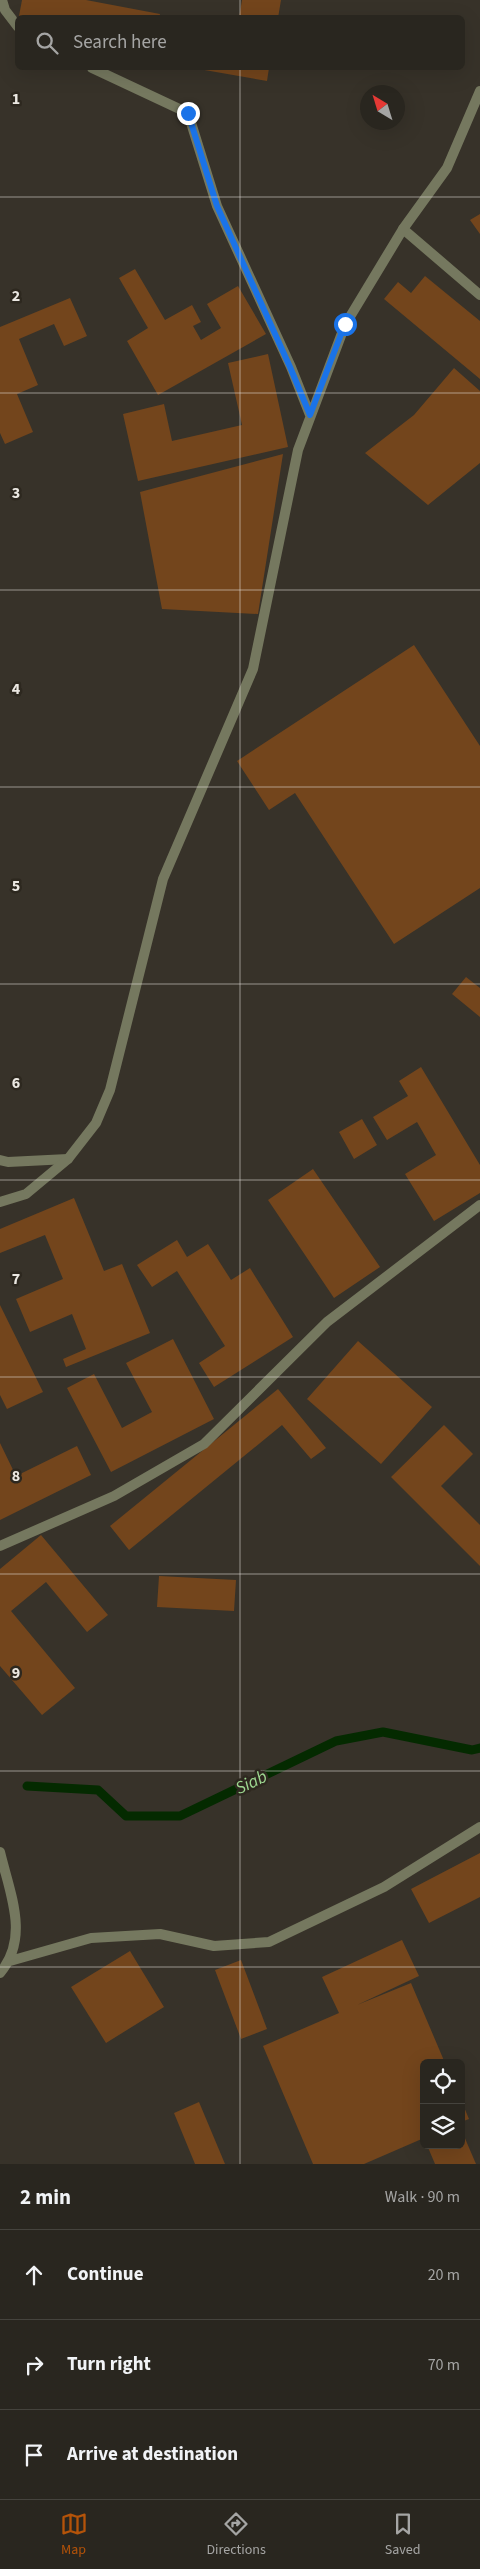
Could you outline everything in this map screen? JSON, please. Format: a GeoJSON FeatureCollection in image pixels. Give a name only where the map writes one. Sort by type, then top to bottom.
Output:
{"type":"FeatureCollection","features":[{"type":"Feature","properties":{"kind":"street"},"geometry":{"type":"LineString","coordinates":[[2,0],[5,10],[15,23]]}},
{"type":"Feature","properties":{"kind":"street"},"geometry":{"type":"LineString","coordinates":[[96,70],[188,113],[217,206],[310,415]]}},
{"type":"Feature","properties":{"kind":"street"},"geometry":{"type":"LineString","coordinates":[[0,1202],[26,1194],[68,1159],[96,1123],[110,1090],[163,879],[252,669],[298,450],[310,415],[345,324],[403,229],[447,168],[480,91]]}},
{"type":"Feature","properties":{"kind":"street"},"geometry":{"type":"LineString","coordinates":[[403,229],[480,295]]}},
{"type":"Feature","properties":{"kind":"street"},"geometry":{"type":"LineString","coordinates":[[0,1160],[8,1162],[68,1159]]}},
{"type":"Feature","properties":{"kind":"street"},"geometry":{"type":"LineString","coordinates":[[0,1546],[114,1496],[204,1444],[327,1322],[480,1205]]}},
{"type":"Feature","properties":{"kind":"street"},"geometry":{"type":"LineString","coordinates":[[10,1961],[90,1938],[160,1934],[214,1946],[269,1942],[384,1887],[480,1827]]}},
{"type":"Feature","properties":{"kind":"street"},"geometry":{"type":"LineString","coordinates":[[0,1852],[18,1929],[10,1961],[0,1974]]}},
{"type":"Feature","properties":{"kind":"building"},"geometry":{"type":"Polygon","coordinates":[[[22,0],[86,0],[160,14],[160,15],[19,15],[22,0]]]}},
{"type":"Feature","properties":{"kind":"building"},"geometry":{"type":"Polygon","coordinates":[[[242,0],[281,0],[278,15],[240,15],[242,0]]]}},
{"type":"Feature","properties":{"kind":"building"},"geometry":{"type":"Polygon","coordinates":[[[204,70],[269,70],[267,81],[204,70]]]}},
{"type":"Feature","properties":{"kind":"building"},"geometry":{"type":"Polygon","coordinates":[[[480,214],[480,234],[470,220],[480,214]]]}},
{"type":"Feature","properties":{"kind":"building"},"geometry":{"type":"Polygon","coordinates":[[[135,269],[165,320],[192,305],[201,322],[193,326],[201,340],[221,328],[207,304],[238,286],[266,334],[158,395],[127,341],[148,328],[119,278],[135,269]]]}},
{"type":"Feature","properties":{"kind":"building"},"geometry":{"type":"Polygon","coordinates":[[[425,276],[480,321],[480,379],[384,299],[398,282],[411,293],[425,276]]]}},
{"type":"Feature","properties":{"kind":"building"},"geometry":{"type":"Polygon","coordinates":[[[70,298],[87,336],[64,346],[54,324],[19,339],[38,385],[17,394],[33,432],[5,444],[0,433],[0,327],[70,298]]]}},
{"type":"Feature","properties":{"kind":"building"},"geometry":{"type":"Polygon","coordinates":[[[268,354],[288,447],[138,481],[123,414],[164,404],[172,441],[242,425],[228,363],[268,354]]]}},
{"type":"Feature","properties":{"kind":"building"},"geometry":{"type":"Polygon","coordinates":[[[454,368],[480,391],[480,463],[428,505],[365,453],[414,415],[454,368]]]}},
{"type":"Feature","properties":{"kind":"building"},"geometry":{"type":"Polygon","coordinates":[[[283,454],[258,614],[162,609],[140,492],[283,454]]]}},
{"type":"Feature","properties":{"kind":"building"},"geometry":{"type":"Polygon","coordinates":[[[414,645],[480,746],[480,888],[394,944],[295,793],[269,810],[237,761],[414,645]]]}},
{"type":"Feature","properties":{"kind":"building"},"geometry":{"type":"Polygon","coordinates":[[[466,977],[480,988],[480,1017],[452,994],[466,977]]]}},
{"type":"Feature","properties":{"kind":"building"},"geometry":{"type":"Polygon","coordinates":[[[421,1067],[480,1165],[480,1193],[434,1221],[405,1174],[436,1155],[417,1122],[387,1140],[373,1117],[408,1096],[399,1081],[421,1067]]]}},
{"type":"Feature","properties":{"kind":"building"},"geometry":{"type":"Polygon","coordinates":[[[362,1119],[377,1145],[354,1159],[339,1132],[362,1119]]]}},
{"type":"Feature","properties":{"kind":"building"},"geometry":{"type":"Polygon","coordinates":[[[313,1169],[380,1267],[334,1298],[268,1200],[313,1169]]]}},
{"type":"Feature","properties":{"kind":"building"},"geometry":{"type":"Polygon","coordinates":[[[74,1198],[104,1271],[122,1264],[150,1333],[66,1367],[63,1359],[86,1349],[72,1314],[30,1332],[16,1299],[63,1279],[45,1235],[0,1253],[0,1229],[74,1198]]]}},
{"type":"Feature","properties":{"kind":"building"},"geometry":{"type":"Polygon","coordinates":[[[177,1240],[187,1257],[208,1244],[231,1280],[250,1268],[293,1337],[214,1387],[199,1363],[225,1346],[177,1271],[152,1287],[137,1265],[177,1240]]]}},
{"type":"Feature","properties":{"kind":"building"},"geometry":{"type":"Polygon","coordinates":[[[0,1305],[43,1392],[7,1409],[0,1395],[0,1305]]]}},
{"type":"Feature","properties":{"kind":"building"},"geometry":{"type":"Polygon","coordinates":[[[173,1339],[214,1419],[111,1472],[67,1388],[94,1374],[122,1428],[152,1412],[126,1363],[173,1339]]]}},
{"type":"Feature","properties":{"kind":"building"},"geometry":{"type":"Polygon","coordinates":[[[358,1341],[432,1407],[381,1464],[307,1399],[358,1341]]]}},
{"type":"Feature","properties":{"kind":"building"},"geometry":{"type":"Polygon","coordinates":[[[278,1389],[326,1448],[311,1459],[282,1425],[129,1550],[110,1526],[278,1389]]]}},
{"type":"Feature","properties":{"kind":"building"},"geometry":{"type":"Polygon","coordinates":[[[444,1425],[473,1454],[441,1486],[480,1525],[480,1566],[391,1477],[444,1425]]]}},
{"type":"Feature","properties":{"kind":"building"},"geometry":{"type":"Polygon","coordinates":[[[0,1443],[16,1476],[77,1446],[91,1475],[0,1520],[0,1443]]]}},
{"type":"Feature","properties":{"kind":"building"},"geometry":{"type":"Polygon","coordinates":[[[41,1535],[108,1615],[87,1632],[46,1582],[11,1611],[75,1688],[42,1715],[0,1666],[0,1569],[41,1535]]]}},
{"type":"Feature","properties":{"kind":"building"},"geometry":{"type":"Polygon","coordinates":[[[159,1576],[236,1580],[234,1611],[157,1607],[159,1576]]]}},
{"type":"Feature","properties":{"kind":"building"},"geometry":{"type":"Polygon","coordinates":[[[480,1853],[480,1897],[429,1923],[411,1889],[480,1853]]]}},
{"type":"Feature","properties":{"kind":"building"},"geometry":{"type":"Polygon","coordinates":[[[402,1940],[419,1976],[357,2005],[411,1983],[443,2059],[420,2059],[420,2140],[364,2164],[313,2164],[263,2046],[339,2013],[322,1977],[402,1940]]]}},
{"type":"Feature","properties":{"kind":"building"},"geometry":{"type":"Polygon","coordinates":[[[130,1951],[164,2007],[106,2043],[71,1987],[130,1951]]]}},
{"type":"Feature","properties":{"kind":"building"},"geometry":{"type":"Polygon","coordinates":[[[241,1960],[267,2029],[241,2039],[215,1970],[241,1960]]]}},
{"type":"Feature","properties":{"kind":"building"},"geometry":{"type":"Polygon","coordinates":[[[199,2102],[225,2164],[195,2164],[174,2113],[199,2102]]]}},
{"type":"Feature","properties":{"kind":"building"},"geometry":{"type":"Polygon","coordinates":[[[465,2110],[469,2119],[465,2120],[465,2110]]]}},
{"type":"Feature","properties":{"kind":"building"},"geometry":{"type":"Polygon","coordinates":[[[465,2138],[476,2164],[435,2164],[429,2149],[465,2149],[465,2138]]]}},
{"type":"Feature","properties":{"kind":"waterway","name":"Siab"},"geometry":{"type":"LineString","coordinates":[[27,1786],[98,1790],[126,1816],[180,1816],[336,1741],[383,1732],[472,1750],[480,1748]]}},
{"type":"Feature","properties":{"kind":"route"},"geometry":{"type":"LineString","coordinates":[[188,113],[217,206],[310,415],[345,324]]}}]}
